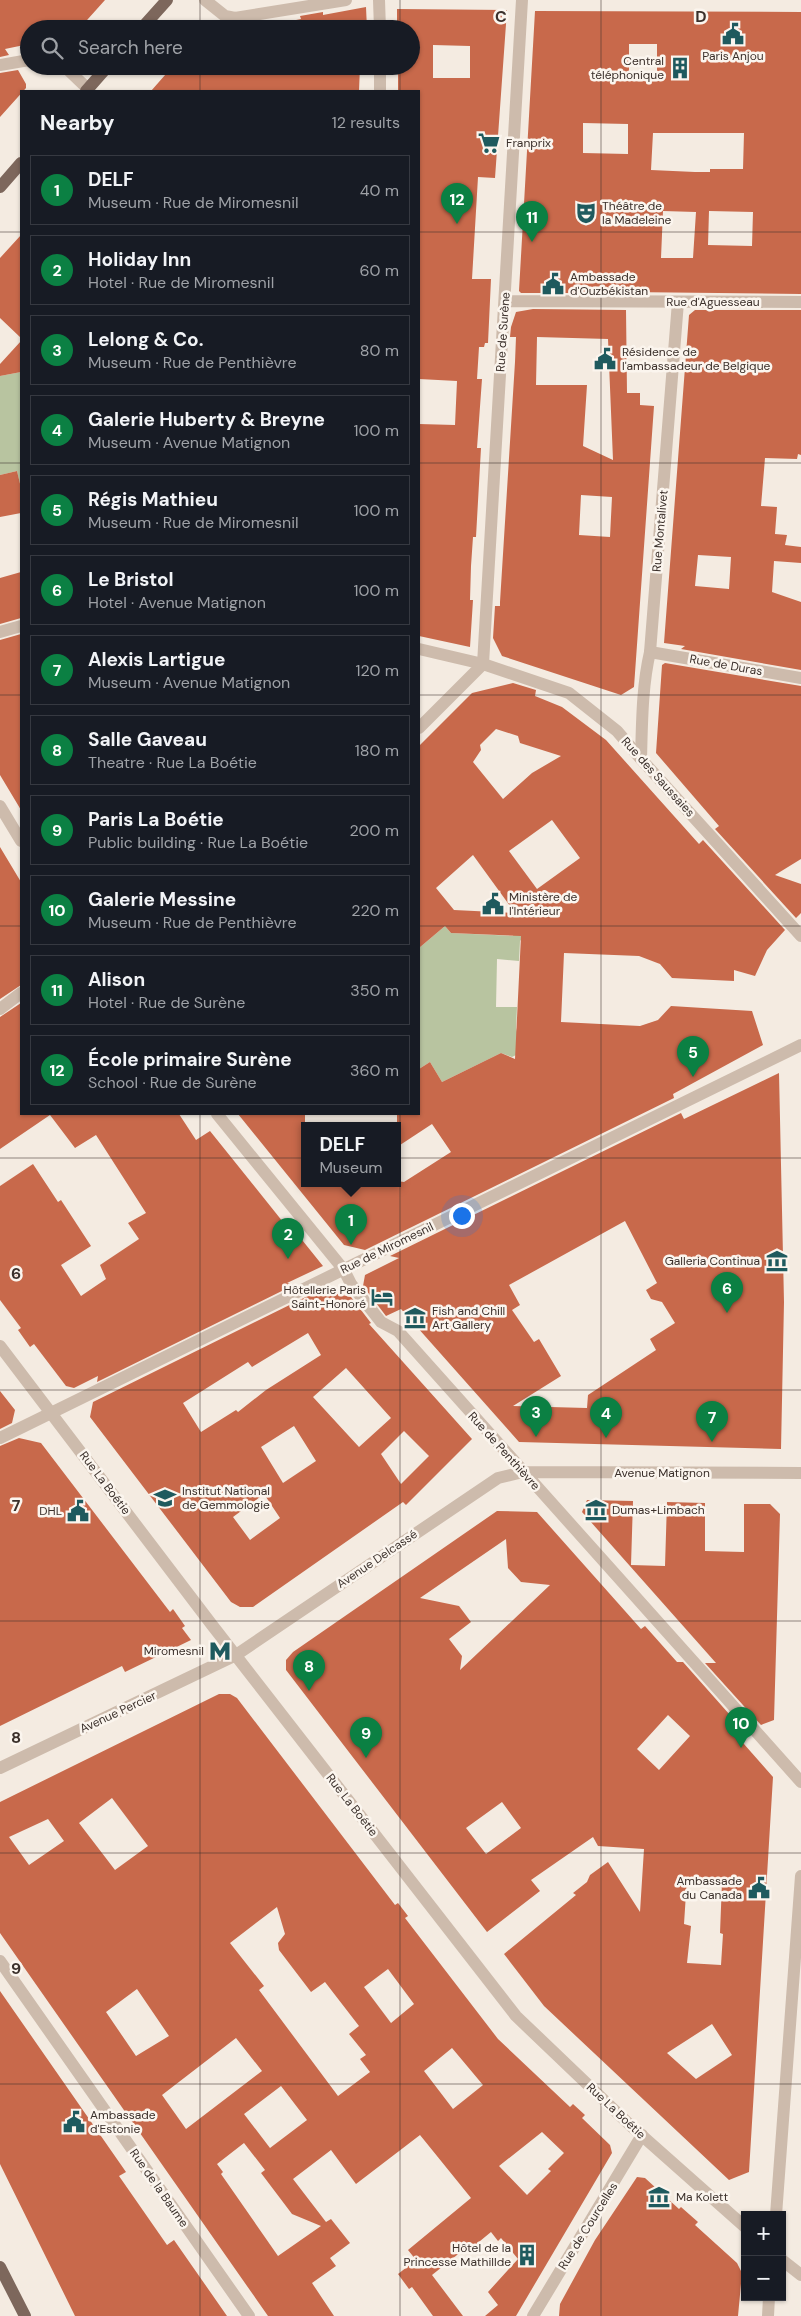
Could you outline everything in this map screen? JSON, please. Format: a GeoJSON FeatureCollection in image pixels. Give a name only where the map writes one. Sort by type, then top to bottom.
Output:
{"type":"FeatureCollection","features":[{"type":"Feature","properties":{"kind":"main road"},"geometry":{"type":"LineString","coordinates":[[149,20],[167,0]]}},
{"type":"Feature","properties":{"kind":"main road"},"geometry":{"type":"LineString","coordinates":[[87,90],[100,75]]}},
{"type":"Feature","properties":{"kind":"main road"},"geometry":{"type":"LineString","coordinates":[[0,187],[20,164]]}},
{"type":"Feature","properties":{"kind":"main road"},"geometry":{"type":"LineString","coordinates":[[0,2267],[25,2316]]}},
{"type":"Feature","properties":{"kind":"street"},"geometry":{"type":"LineString","coordinates":[[205,0],[225,16],[235,18],[346,0]]}},
{"type":"Feature","properties":{"kind":"street"},"geometry":{"type":"LineString","coordinates":[[379,0],[380,20]]}},
{"type":"Feature","properties":{"kind":"street","name":"Rue de Surène"},"geometry":{"type":"LineString","coordinates":[[483,664],[522,0]]}},
{"type":"Feature","properties":{"kind":"street"},"geometry":{"type":"LineString","coordinates":[[0,65],[20,62]]}},
{"type":"Feature","properties":{"kind":"street"},"geometry":{"type":"LineString","coordinates":[[73,75],[87,90]]}},
{"type":"Feature","properties":{"kind":"street"},"geometry":{"type":"LineString","coordinates":[[380,75],[380,90]]}},
{"type":"Feature","properties":{"kind":"street","name":"Rue d'Aguesseau"},"geometry":{"type":"LineString","coordinates":[[505,301],[801,302]]}},
{"type":"Feature","properties":{"kind":"street","name":"Rue Montalivet"},"geometry":{"type":"LineString","coordinates":[[641,759],[642,726],[647,665],[650,652],[678,302]]}},
{"type":"Feature","properties":{"kind":"street"},"geometry":{"type":"LineString","coordinates":[[0,632],[20,626]]}},
{"type":"Feature","properties":{"kind":"street","name":"Rue des Saussaies"},"geometry":{"type":"LineString","coordinates":[[420,649],[483,664],[569,693],[617,730],[801,936]]}},
{"type":"Feature","properties":{"kind":"street","name":"Rue de Duras"},"geometry":{"type":"LineString","coordinates":[[650,652],[801,678]]}},
{"type":"Feature","properties":{"kind":"street"},"geometry":{"type":"LineString","coordinates":[[420,727],[483,664]]}},
{"type":"Feature","properties":{"kind":"street"},"geometry":{"type":"LineString","coordinates":[[0,806],[20,839]]}},
{"type":"Feature","properties":{"kind":"street"},"geometry":{"type":"LineString","coordinates":[[0,1009],[20,994]]}},
{"type":"Feature","properties":{"kind":"street","name":"Rue de Miromesnil"},"geometry":{"type":"LineString","coordinates":[[0,1438],[801,1045]]}},
{"type":"Feature","properties":{"kind":"street","name":"Rue de Penthièvre"},"geometry":{"type":"LineString","coordinates":[[218,1115],[344,1270],[351,1284],[381,1322],[398,1331],[801,1782]]}},
{"type":"Feature","properties":{"kind":"street","name":"Rue La Boétie"},"geometry":{"type":"LineString","coordinates":[[0,1346],[236,1655],[516,2016],[642,2136],[741,2223]]}},
{"type":"Feature","properties":{"kind":"street","name":"Avenue Matignon"},"geometry":{"type":"LineString","coordinates":[[523,1472],[801,1473]]}},
{"type":"Feature","properties":{"kind":"street","name":"Avenue Delcassé"},"geometry":{"type":"LineString","coordinates":[[236,1655],[498,1478],[523,1472]]}},
{"type":"Feature","properties":{"kind":"street","name":"Avenue Percier"},"geometry":{"type":"LineString","coordinates":[[0,1768],[236,1655]]}},
{"type":"Feature","properties":{"kind":"street"},"geometry":{"type":"LineString","coordinates":[[776,2211],[801,1876]]}},
{"type":"Feature","properties":{"kind":"street","name":"Rue de la Baume"},"geometry":{"type":"LineString","coordinates":[[0,1961],[249,2316]]}},
{"type":"Feature","properties":{"kind":"street","name":"Rue de Courcelles"},"geometry":{"type":"LineString","coordinates":[[533,2316],[642,2136]]}},
{"type":"Feature","properties":{"kind":"street"},"geometry":{"type":"LineString","coordinates":[[786,2263],[801,2275]]}},
{"type":"Feature","properties":{"kind":"street"},"geometry":{"type":"LineString","coordinates":[[768,2316],[769,2301]]}},
{"type":"Feature","properties":{"kind":"green space"},"geometry":{"type":"Polygon","coordinates":[[[20,372],[20,484],[17,471],[0,475],[0,376],[20,372]]]}},
{"type":"Feature","properties":{"kind":"green space"},"geometry":{"type":"Polygon","coordinates":[[[445,926],[451,933],[513,936],[514,932],[526,933],[520,941],[519,961],[497,959],[496,1007],[517,1007],[516,1028],[522,1052],[512,1057],[501,1053],[442,1082],[430,1062],[420,1068],[420,947],[445,926]]]}},
{"type":"Feature","properties":{"kind":"building"},"geometry":{"type":"Polygon","coordinates":[[[0,0],[105,0],[87,20],[20,20],[20,46],[5,49],[9,55],[0,57],[0,0]]]}},
{"type":"Feature","properties":{"kind":"building"},"geometry":{"type":"Polygon","coordinates":[[[366,7],[367,20],[296,20],[301,19],[300,16],[323,12],[323,15],[366,7]]]}},
{"type":"Feature","properties":{"kind":"building"},"geometry":{"type":"Polygon","coordinates":[[[397,9],[507,10],[495,178],[478,177],[472,279],[491,279],[488,343],[485,343],[484,347],[479,347],[477,379],[482,379],[477,448],[481,448],[476,537],[473,537],[471,566],[470,600],[473,600],[470,647],[420,636],[420,424],[455,425],[457,381],[420,379],[420,90],[398,90],[398,75],[420,75],[420,20],[397,20],[397,9]],[[433,45],[433,78],[470,78],[470,46],[433,45]]]}},
{"type":"Feature","properties":{"kind":"building"},"geometry":{"type":"Polygon","coordinates":[[[535,11],[801,12],[801,294],[521,293],[519,291],[535,11]],[[629,44],[629,77],[657,78],[657,44],[629,44]],[[583,123],[583,153],[628,154],[628,124],[583,123]],[[653,133],[651,170],[710,172],[710,169],[743,169],[744,133],[653,133]],[[663,211],[661,258],[693,258],[696,212],[663,211]],[[709,211],[708,245],[752,246],[753,212],[709,211]]]}},
{"type":"Feature","properties":{"kind":"building"},"geometry":{"type":"Polygon","coordinates":[[[18,70],[26,84],[26,88],[20,90],[20,95],[0,117],[0,73],[18,70]]]}},
{"type":"Feature","properties":{"kind":"building"},"geometry":{"type":"Polygon","coordinates":[[[165,75],[360,75],[359,90],[152,90],[165,75]]]}},
{"type":"Feature","properties":{"kind":"building"},"geometry":{"type":"Polygon","coordinates":[[[20,236],[20,337],[0,318],[0,258],[20,236]]]}},
{"type":"Feature","properties":{"kind":"building"},"geometry":{"type":"Polygon","coordinates":[[[533,309],[626,310],[627,393],[640,393],[640,405],[654,406],[634,687],[621,695],[502,656],[493,638],[495,606],[500,606],[516,337],[510,337],[516,312],[533,309]],[[537,337],[536,385],[587,385],[583,446],[613,460],[608,339],[537,337]],[[581,495],[579,535],[610,537],[612,497],[581,495]]]}},
{"type":"Feature","properties":{"kind":"building"},"geometry":{"type":"Polygon","coordinates":[[[695,310],[801,310],[801,455],[798,454],[797,459],[765,458],[761,506],[777,507],[775,534],[787,535],[785,545],[801,547],[801,563],[774,561],[772,592],[801,602],[801,670],[681,649],[685,646],[664,643],[689,315],[695,310]],[[698,555],[695,586],[729,589],[731,557],[698,555]]]}},
{"type":"Feature","properties":{"kind":"building"},"geometry":{"type":"Polygon","coordinates":[[[20,342],[20,372],[0,376],[0,364],[20,342]]]}},
{"type":"Feature","properties":{"kind":"building"},"geometry":{"type":"Polygon","coordinates":[[[17,471],[20,484],[20,513],[0,517],[0,475],[17,471]]]}},
{"type":"Feature","properties":{"kind":"building"},"geometry":{"type":"Polygon","coordinates":[[[20,572],[20,618],[0,624],[0,578],[20,572]]]}},
{"type":"Feature","properties":{"kind":"building"},"geometry":{"type":"Polygon","coordinates":[[[20,634],[20,808],[0,775],[0,640],[20,634]]]}},
{"type":"Feature","properties":{"kind":"building"},"geometry":{"type":"Polygon","coordinates":[[[665,663],[801,686],[801,859],[775,875],[801,884],[801,913],[796,918],[715,829],[719,826],[656,753],[662,665],[665,663]]]}},
{"type":"Feature","properties":{"kind":"building"},"geometry":{"type":"Polygon","coordinates":[[[513,683],[536,690],[535,696],[562,707],[606,740],[699,844],[703,840],[785,930],[767,950],[755,976],[734,970],[734,981],[672,978],[660,964],[639,956],[564,953],[561,1022],[640,1026],[658,1020],[671,1006],[752,1011],[763,1045],[673,1094],[674,1098],[365,1250],[344,1245],[239,1115],[305,1115],[305,1122],[301,1122],[301,1187],[401,1187],[401,1182],[404,1182],[451,1152],[432,1124],[401,1144],[401,1122],[397,1122],[397,1115],[420,1115],[420,1068],[430,1062],[442,1082],[501,1053],[515,1059],[521,936],[451,933],[445,926],[420,947],[420,745],[472,693],[513,683]],[[496,729],[480,745],[481,750],[473,762],[503,799],[532,773],[561,756],[520,743],[518,736],[496,729]],[[552,820],[509,851],[537,889],[580,858],[552,820]],[[473,855],[436,888],[454,910],[515,913],[473,855]]]}},
{"type":"Feature","properties":{"kind":"building"},"geometry":{"type":"Polygon","coordinates":[[[0,847],[20,880],[20,986],[0,999],[0,847]]]}},
{"type":"Feature","properties":{"kind":"building"},"geometry":{"type":"Polygon","coordinates":[[[20,1004],[20,1115],[50,1115],[0,1149],[0,1017],[20,1004]]]}},
{"type":"Feature","properties":{"kind":"building"},"geometry":{"type":"Polygon","coordinates":[[[779,1073],[784,1302],[781,1449],[519,1442],[401,1309],[386,1316],[363,1286],[365,1275],[399,1258],[390,1256],[681,1113],[684,1119],[779,1073]],[[625,1221],[509,1285],[520,1305],[512,1310],[534,1342],[539,1339],[561,1376],[513,1406],[587,1408],[588,1395],[656,1350],[650,1339],[675,1323],[662,1302],[651,1299],[646,1290],[657,1283],[625,1221]]]}},
{"type":"Feature","properties":{"kind":"building"},"geometry":{"type":"Polygon","coordinates":[[[50,1115],[180,1115],[196,1140],[210,1131],[287,1227],[290,1225],[323,1266],[287,1283],[294,1285],[97,1382],[98,1376],[74,1388],[66,1386],[34,1344],[30,1347],[18,1330],[21,1328],[0,1300],[0,1186],[33,1164],[58,1202],[61,1200],[91,1246],[61,1265],[81,1296],[106,1279],[100,1265],[139,1239],[128,1223],[146,1213],[96,1135],[75,1148],[50,1115]]]}},
{"type":"Feature","properties":{"kind":"building"},"geometry":{"type":"Polygon","coordinates":[[[320,1290],[351,1297],[371,1323],[369,1324],[472,1439],[406,1505],[403,1502],[253,1607],[240,1607],[231,1602],[90,1417],[93,1402],[320,1290]],[[308,1333],[252,1367],[248,1362],[183,1403],[201,1432],[236,1410],[238,1412],[266,1390],[321,1355],[308,1333]],[[346,1368],[313,1397],[359,1447],[391,1418],[346,1368]],[[294,1426],[261,1447],[283,1483],[316,1461],[294,1426]],[[404,1431],[381,1454],[401,1484],[429,1456],[404,1431]],[[264,1494],[233,1517],[250,1540],[280,1518],[264,1494]]]}},
{"type":"Feature","properties":{"kind":"building"},"geometry":{"type":"Polygon","coordinates":[[[0,1391],[15,1410],[12,1423],[0,1429],[0,1391]]]}},
{"type":"Feature","properties":{"kind":"building"},"geometry":{"type":"Polygon","coordinates":[[[19,1438],[41,1443],[170,1612],[173,1609],[185,1626],[182,1628],[191,1640],[125,1672],[122,1666],[0,1726],[0,1446],[19,1438]]]}},
{"type":"Feature","properties":{"kind":"building"},"geometry":{"type":"Polygon","coordinates":[[[587,1500],[633,1501],[631,1565],[665,1566],[667,1502],[705,1503],[705,1551],[744,1552],[744,1504],[770,1504],[780,1514],[774,1720],[761,1725],[705,1663],[716,1663],[582,1512],[587,1500]]]}},
{"type":"Feature","properties":{"kind":"building"},"geometry":{"type":"Polygon","coordinates":[[[497,1511],[537,1512],[641,1629],[645,1626],[677,1662],[683,1662],[745,1732],[736,1735],[773,1777],[749,2172],[729,2180],[544,2006],[504,1954],[576,1895],[573,1893],[587,1882],[590,1875],[608,1862],[640,1912],[644,1849],[598,1846],[593,1837],[531,1880],[540,1891],[487,1932],[286,1670],[286,1660],[293,1652],[497,1511]],[[506,1539],[420,1598],[459,1606],[471,1622],[449,1639],[462,1656],[460,1670],[550,1585],[521,1582],[508,1568],[506,1539]],[[668,1715],[637,1749],[659,1770],[690,1736],[668,1715]],[[502,1802],[466,1828],[486,1854],[521,1828],[502,1802]],[[687,1878],[684,1924],[691,1926],[687,1963],[721,1965],[723,1934],[720,1933],[722,1882],[687,1878]],[[712,2024],[667,2053],[696,2079],[732,2055],[712,2024]]]}},
{"type":"Feature","properties":{"kind":"building"},"geometry":{"type":"Polygon","coordinates":[[[219,1694],[230,1694],[237,1698],[395,1905],[398,1903],[408,1916],[405,1918],[498,2039],[570,2107],[573,2104],[585,2115],[582,2118],[610,2145],[612,2153],[516,2316],[485,2316],[498,2305],[488,2292],[518,2259],[501,2238],[498,2241],[491,2232],[474,2246],[472,2243],[432,2275],[463,2316],[433,2316],[412,2287],[409,2289],[398,2274],[416,2260],[408,2250],[471,2198],[420,2135],[356,2184],[331,2150],[293,2179],[326,2222],[331,2219],[350,2243],[330,2258],[336,2266],[312,2283],[334,2316],[268,2316],[0,1933],[0,1802],[219,1694]],[[112,1798],[79,1823],[115,1870],[148,1846],[112,1798]],[[48,1819],[9,1837],[29,1865],[64,1841],[48,1819]],[[277,1907],[230,1943],[264,1986],[259,1990],[338,2096],[370,2072],[360,2059],[366,2055],[349,2034],[359,2026],[325,1982],[311,1992],[279,1950],[278,1943],[285,1934],[277,1907]],[[388,1969],[364,1987],[391,2023],[414,2004],[388,1969]],[[137,1989],[106,2012],[136,2056],[169,2036],[137,1989]],[[236,2038],[162,2095],[186,2129],[262,2071],[236,2038]],[[452,2048],[424,2071],[453,2109],[483,2085],[452,2048]],[[281,2086],[244,2114],[270,2148],[307,2120],[281,2086]],[[542,2132],[499,2166],[527,2195],[551,2171],[548,2169],[564,2153],[542,2132]],[[244,2143],[217,2164],[223,2172],[221,2174],[278,2256],[321,2226],[292,2214],[261,2173],[265,2170],[244,2143]]]}},
{"type":"Feature","properties":{"kind":"building"},"geometry":{"type":"Polygon","coordinates":[[[0,1991],[126,2172],[119,2176],[167,2245],[174,2240],[227,2316],[75,2316],[0,2164],[0,1991]]]}},
{"type":"Feature","properties":{"kind":"building"},"geometry":{"type":"Polygon","coordinates":[[[637,2177],[645,2178],[679,2209],[681,2207],[698,2222],[695,2225],[737,2263],[741,2271],[738,2316],[559,2316],[560,2304],[595,2240],[637,2177]]]}},
{"type":"Feature","properties":{"kind":"place","name":"Paris Anjou"},"geometry":{"type":"Point","coordinates":[733,34]}},
{"type":"Feature","properties":{"kind":"place","name":"Central téléphonique"},"geometry":{"type":"Point","coordinates":[680,68]}},
{"type":"Feature","properties":{"kind":"place","name":"Franprix"},"geometry":{"type":"Point","coordinates":[489,143]}},
{"type":"Feature","properties":{"kind":"place","name":"Théâtre de la Madeleine"},"geometry":{"type":"Point","coordinates":[586,213]}},
{"type":"Feature","properties":{"kind":"place","name":"École primaire Surène"},"geometry":{"type":"Point","coordinates":[457,224]}},
{"type":"Feature","properties":{"kind":"place","name":"Alison"},"geometry":{"type":"Point","coordinates":[532,242]}},
{"type":"Feature","properties":{"kind":"place","name":"Ambassade d'Ouzbékistan"},"geometry":{"type":"Point","coordinates":[553,284]}},
{"type":"Feature","properties":{"kind":"place","name":"Résidence de l'ambassadeur de Belgique"},"geometry":{"type":"Point","coordinates":[605,359]}},
{"type":"Feature","properties":{"kind":"place","name":"Ministère de l'Intérieur"},"geometry":{"type":"Point","coordinates":[493,904]}},
{"type":"Feature","properties":{"kind":"place","name":"Régis Mathieu"},"geometry":{"type":"Point","coordinates":[693,1077]}},
{"type":"Feature","properties":{"kind":"place","name":"DELF"},"geometry":{"type":"Point","coordinates":[351,1245]}},
{"type":"Feature","properties":{"kind":"place","name":"Holiday Inn"},"geometry":{"type":"Point","coordinates":[288,1259]}},
{"type":"Feature","properties":{"kind":"place","name":"Galleria Continua"},"geometry":{"type":"Point","coordinates":[777,1261]}},
{"type":"Feature","properties":{"kind":"place","name":"Hôtellerie Paris Saint-Honoré"},"geometry":{"type":"Point","coordinates":[382,1297]}},
{"type":"Feature","properties":{"kind":"place","name":"Le Bristol"},"geometry":{"type":"Point","coordinates":[727,1313]}},
{"type":"Feature","properties":{"kind":"place","name":"Fish and Chill Art Gallery"},"geometry":{"type":"Point","coordinates":[415,1318]}},
{"type":"Feature","properties":{"kind":"place","name":"Lelong & Co."},"geometry":{"type":"Point","coordinates":[536,1437]}},
{"type":"Feature","properties":{"kind":"place","name":"Galerie Huberty & Breyne"},"geometry":{"type":"Point","coordinates":[606,1438]}},
{"type":"Feature","properties":{"kind":"place","name":"Alexis Lartigue"},"geometry":{"type":"Point","coordinates":[712,1442]}},
{"type":"Feature","properties":{"kind":"place","name":"Institut National de Gemmologie"},"geometry":{"type":"Point","coordinates":[165,1498]}},
{"type":"Feature","properties":{"kind":"place","name":"Dumas+Limbach"},"geometry":{"type":"Point","coordinates":[596,1510]}},
{"type":"Feature","properties":{"kind":"place","name":"DHL"},"geometry":{"type":"Point","coordinates":[78,1511]}},
{"type":"Feature","properties":{"kind":"place","name":"Miromesnil"},"geometry":{"type":"Point","coordinates":[220,1651]}},
{"type":"Feature","properties":{"kind":"place","name":"Salle Gaveau"},"geometry":{"type":"Point","coordinates":[309,1691]}},
{"type":"Feature","properties":{"kind":"place","name":"Galerie Messine"},"geometry":{"type":"Point","coordinates":[741,1748]}},
{"type":"Feature","properties":{"kind":"place","name":"Paris La Boétie"},"geometry":{"type":"Point","coordinates":[366,1758]}},
{"type":"Feature","properties":{"kind":"place","name":"Ambassade du Canada"},"geometry":{"type":"Point","coordinates":[759,1888]}},
{"type":"Feature","properties":{"kind":"place","name":"Ambassade d'Estonie"},"geometry":{"type":"Point","coordinates":[74,2122]}},
{"type":"Feature","properties":{"kind":"place","name":"Ma Kolett"},"geometry":{"type":"Point","coordinates":[659,2197]}},
{"type":"Feature","properties":{"kind":"place","name":"Hôtel de la Princesse Mathillde"},"geometry":{"type":"Point","coordinates":[527,2255]}}]}
